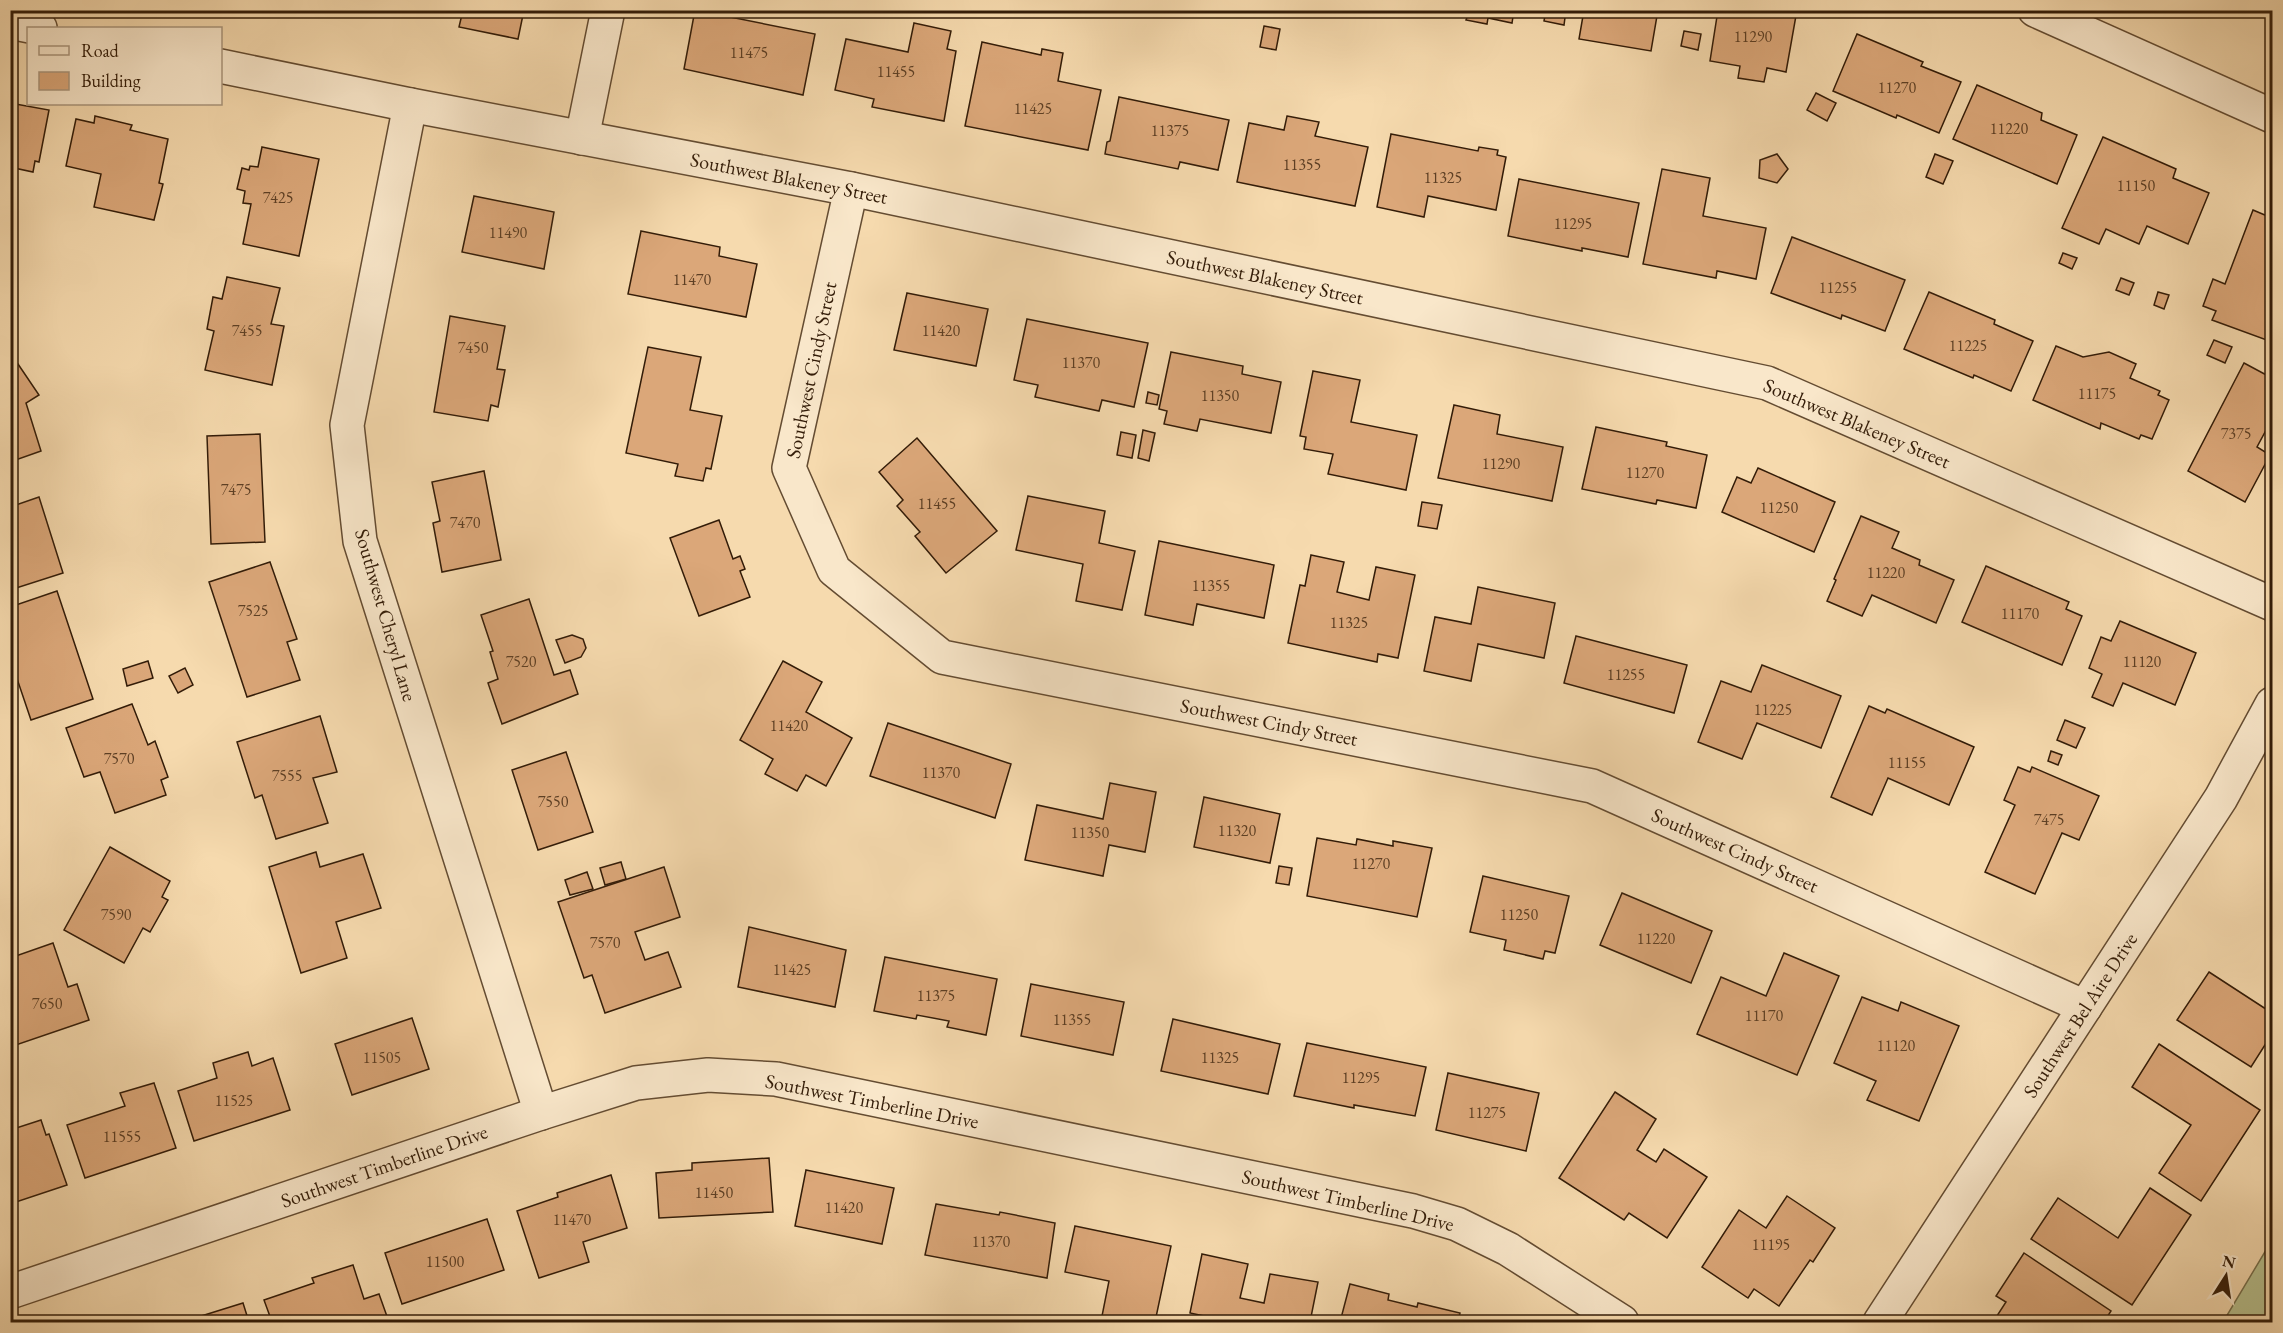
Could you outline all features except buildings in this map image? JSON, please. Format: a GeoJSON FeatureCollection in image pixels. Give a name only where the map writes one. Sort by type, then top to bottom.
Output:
{"type":"FeatureCollection","features":[{"type":"Feature","properties":{"kind":"street"},"geometry":{"type":"LineString","coordinates":[[582,138],[608,10]]}},
{"type":"Feature","properties":{"kind":"street"},"geometry":{"type":"LineString","coordinates":[[2035,10],[2272,116]]}},
{"type":"Feature","properties":{"kind":"street"},"geometry":{"type":"LineString","coordinates":[[10,22],[35,27]]}},
{"type":"Feature","properties":{"kind":"street","name":"Southwest Blakeney Street"},"geometry":{"type":"LineString","coordinates":[[222,66],[410,105],[851,189],[1767,383],[2272,604]]}},
{"type":"Feature","properties":{"kind":"street","name":"Southwest Cheryl Lane"},"geometry":{"type":"LineString","coordinates":[[410,105],[347,425],[360,541],[541,1113]]}},
{"type":"Feature","properties":{"kind":"street","name":"Southwest Cindy Street"},"geometry":{"type":"LineString","coordinates":[[851,189],[789,468],[834,570],[942,657],[1592,786],[2085,1007]]}},
{"type":"Feature","properties":{"kind":"street","name":"Southwest Bel Aire Drive"},"geometry":{"type":"LineString","coordinates":[[1880,1323],[2222,798],[2272,704]]}},
{"type":"Feature","properties":{"kind":"street","name":"Southwest Timberline Drive"},"geometry":{"type":"LineString","coordinates":[[10,1292],[636,1083],[708,1075],[776,1079],[1413,1211],[1457,1224],[1508,1249],[1622,1323]]}},
{"type":"Feature","properties":{"kind":"green space"},"geometry":{"type":"Polygon","coordinates":[[[2272,1240],[2272,1322],[2223,1322],[2272,1240]]]}}]}
